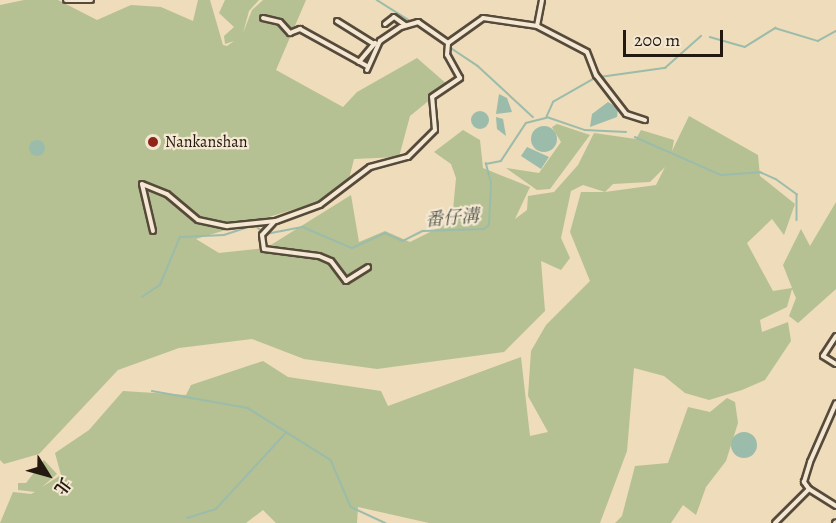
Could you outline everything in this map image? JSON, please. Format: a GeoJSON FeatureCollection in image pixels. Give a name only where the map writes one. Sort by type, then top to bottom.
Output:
{"type":"FeatureCollection","features":[{"type":"Feature","properties":{"kind":"street"},"geometry":{"type":"LineString","coordinates":[[66,0],[91,0]]}},
{"type":"Feature","properties":{"kind":"street"},"geometry":{"type":"LineString","coordinates":[[537,26],[542,0]]}},
{"type":"Feature","properties":{"kind":"street"},"geometry":{"type":"LineString","coordinates":[[385,24],[394,17],[406,26]]}},
{"type":"Feature","properties":{"kind":"street"},"geometry":{"type":"LineString","coordinates":[[263,18],[280,22],[290,33],[300,29],[367,68],[376,43]]}},
{"type":"Feature","properties":{"kind":"street"},"geometry":{"type":"LineString","coordinates":[[153,231],[142,184],[167,194],[193,218],[222,225],[276,221],[320,205],[370,167],[416,152],[435,130],[432,97],[460,78],[447,55],[448,43],[483,18],[537,26],[587,52],[596,75],[626,114],[645,120]]}},
{"type":"Feature","properties":{"kind":"street"},"geometry":{"type":"LineString","coordinates":[[337,21],[376,43]]}},
{"type":"Feature","properties":{"kind":"street"},"geometry":{"type":"LineString","coordinates":[[359,62],[376,43],[418,22],[448,43]]}},
{"type":"Feature","properties":{"kind":"street"},"geometry":{"type":"LineString","coordinates":[[276,221],[262,235],[264,249],[319,256],[331,261],[346,281],[369,267]]}},
{"type":"Feature","properties":{"kind":"street"},"geometry":{"type":"LineString","coordinates":[[836,336],[823,356],[836,364]]}},
{"type":"Feature","properties":{"kind":"street"},"geometry":{"type":"LineString","coordinates":[[836,403],[810,462],[804,482],[809,489],[836,506]]}},
{"type":"Feature","properties":{"kind":"street"},"geometry":{"type":"LineString","coordinates":[[775,523],[809,489]]}},
{"type":"Feature","properties":{"kind":"shaded area"},"geometry":{"type":"Polygon","coordinates":[[[24,0],[58,0],[97,20],[131,5],[161,7],[193,21],[198,0],[210,0],[223,45],[227,46],[234,41],[225,44],[224,36],[234,27],[219,13],[225,0],[259,0],[249,11],[243,33],[252,10],[263,0],[306,0],[276,70],[343,107],[357,92],[417,58],[448,85],[410,116],[399,157],[354,159],[349,179],[318,202],[196,239],[219,253],[266,248],[351,195],[359,242],[385,231],[410,242],[452,221],[456,178],[451,164],[434,152],[463,130],[480,140],[483,168],[530,187],[515,219],[527,210],[528,196],[554,192],[578,165],[594,133],[636,139],[641,130],[674,140],[672,151],[689,116],[758,155],[760,176],[795,204],[784,235],[772,219],[747,243],[773,291],[792,288],[783,265],[801,229],[810,246],[836,202],[836,289],[798,323],[789,316],[796,298],[792,289],[787,307],[760,320],[762,332],[788,322],[791,341],[765,380],[742,390],[709,400],[685,393],[664,376],[634,368],[627,451],[600,523],[429,523],[358,507],[357,523],[276,523],[263,510],[246,523],[0,523],[13,492],[31,494],[35,492],[18,490],[18,483],[26,483],[44,460],[57,474],[42,487],[61,475],[55,453],[89,430],[123,391],[186,395],[191,385],[263,361],[288,377],[381,391],[388,406],[521,357],[530,436],[548,432],[528,396],[531,351],[546,325],[590,281],[570,232],[581,192],[605,192],[583,185],[571,191],[561,238],[570,258],[561,270],[541,261],[545,311],[504,352],[377,369],[304,359],[252,339],[179,348],[118,370],[39,454],[4,464],[0,460],[0,5],[24,0]],[[665,167],[650,182],[613,184],[605,192],[656,185],[665,167]]]}},
{"type":"Feature","properties":{"kind":"shaded area"},"geometry":{"type":"Polygon","coordinates":[[[499,94],[507,98],[512,112],[496,114],[499,94]]]}},
{"type":"Feature","properties":{"kind":"shaded area"},"geometry":{"type":"Polygon","coordinates":[[[608,102],[618,108],[617,117],[590,127],[592,114],[608,102]]]}},
{"type":"Feature","properties":{"kind":"shaded area"},"geometry":{"type":"Polygon","coordinates":[[[480,111],[486,114],[489,120],[486,126],[480,129],[474,126],[471,120],[474,114],[480,111]]]}},
{"type":"Feature","properties":{"kind":"shaded area"},"geometry":{"type":"Polygon","coordinates":[[[496,117],[503,119],[506,136],[497,129],[496,117]]]}},
{"type":"Feature","properties":{"kind":"shaded area"},"geometry":{"type":"Polygon","coordinates":[[[557,124],[590,135],[550,189],[537,190],[506,168],[539,173],[561,142],[552,127],[557,124]]]}},
{"type":"Feature","properties":{"kind":"shaded area"},"geometry":{"type":"Polygon","coordinates":[[[544,126],[553,130],[557,139],[553,148],[544,152],[535,148],[531,139],[535,130],[544,126]]]}},
{"type":"Feature","properties":{"kind":"shaded area"},"geometry":{"type":"Polygon","coordinates":[[[37,140],[43,142],[45,148],[43,154],[37,156],[31,154],[29,148],[31,142],[37,140]]]}},
{"type":"Feature","properties":{"kind":"shaded area"},"geometry":{"type":"Polygon","coordinates":[[[527,147],[549,157],[541,169],[521,156],[527,147]]]}},
{"type":"Feature","properties":{"kind":"shaded area"},"geometry":{"type":"Polygon","coordinates":[[[727,398],[735,402],[738,423],[726,461],[706,487],[696,515],[683,505],[671,523],[615,523],[622,516],[635,466],[668,463],[688,407],[710,412],[727,398]]]}},
{"type":"Feature","properties":{"kind":"shaded area"},"geometry":{"type":"Polygon","coordinates":[[[744,432],[753,436],[757,445],[753,454],[744,458],[735,454],[731,445],[735,436],[744,432]]]}},
{"type":"Feature","properties":{"kind":"waterway"},"geometry":{"type":"LineString","coordinates":[[377,0],[412,22]]}},
{"type":"Feature","properties":{"kind":"waterway"},"geometry":{"type":"LineString","coordinates":[[415,24],[478,66],[533,117]]}},
{"type":"Feature","properties":{"kind":"waterway","name":"番仔溝"},"geometry":{"type":"LineString","coordinates":[[710,37],[745,47],[775,28],[818,41],[836,31]]}},
{"type":"Feature","properties":{"kind":"waterway","name":"番仔溝"},"geometry":{"type":"LineString","coordinates":[[600,77],[665,68],[701,36]]}},
{"type":"Feature","properties":{"kind":"waterway","name":"番仔溝"},"geometry":{"type":"LineString","coordinates":[[266,234],[303,227],[352,248],[385,233],[403,241],[423,231],[484,229],[489,225],[491,183],[486,164],[501,161],[526,123],[546,118],[553,102],[595,78]]}},
{"type":"Feature","properties":{"kind":"waterway"},"geometry":{"type":"LineString","coordinates":[[547,117],[585,130],[626,132]]}},
{"type":"Feature","properties":{"kind":"waterway"},"geometry":{"type":"LineString","coordinates":[[635,137],[721,175],[760,172],[776,179],[797,194],[797,220]]}},
{"type":"Feature","properties":{"kind":"waterway","name":"番仔溝"},"geometry":{"type":"LineString","coordinates":[[142,297],[160,285],[180,237],[224,235],[255,225],[262,231]]}},
{"type":"Feature","properties":{"kind":"waterway"},"geometry":{"type":"LineString","coordinates":[[152,391],[248,408],[331,460],[351,507],[386,523]]}},
{"type":"Feature","properties":{"kind":"waterway"},"geometry":{"type":"LineString","coordinates":[[187,518],[216,509],[286,433]]}},
{"type":"Feature","properties":{"kind":"place","name":"Nankanshan"},"geometry":{"type":"Point","coordinates":[153,142]}}]}
